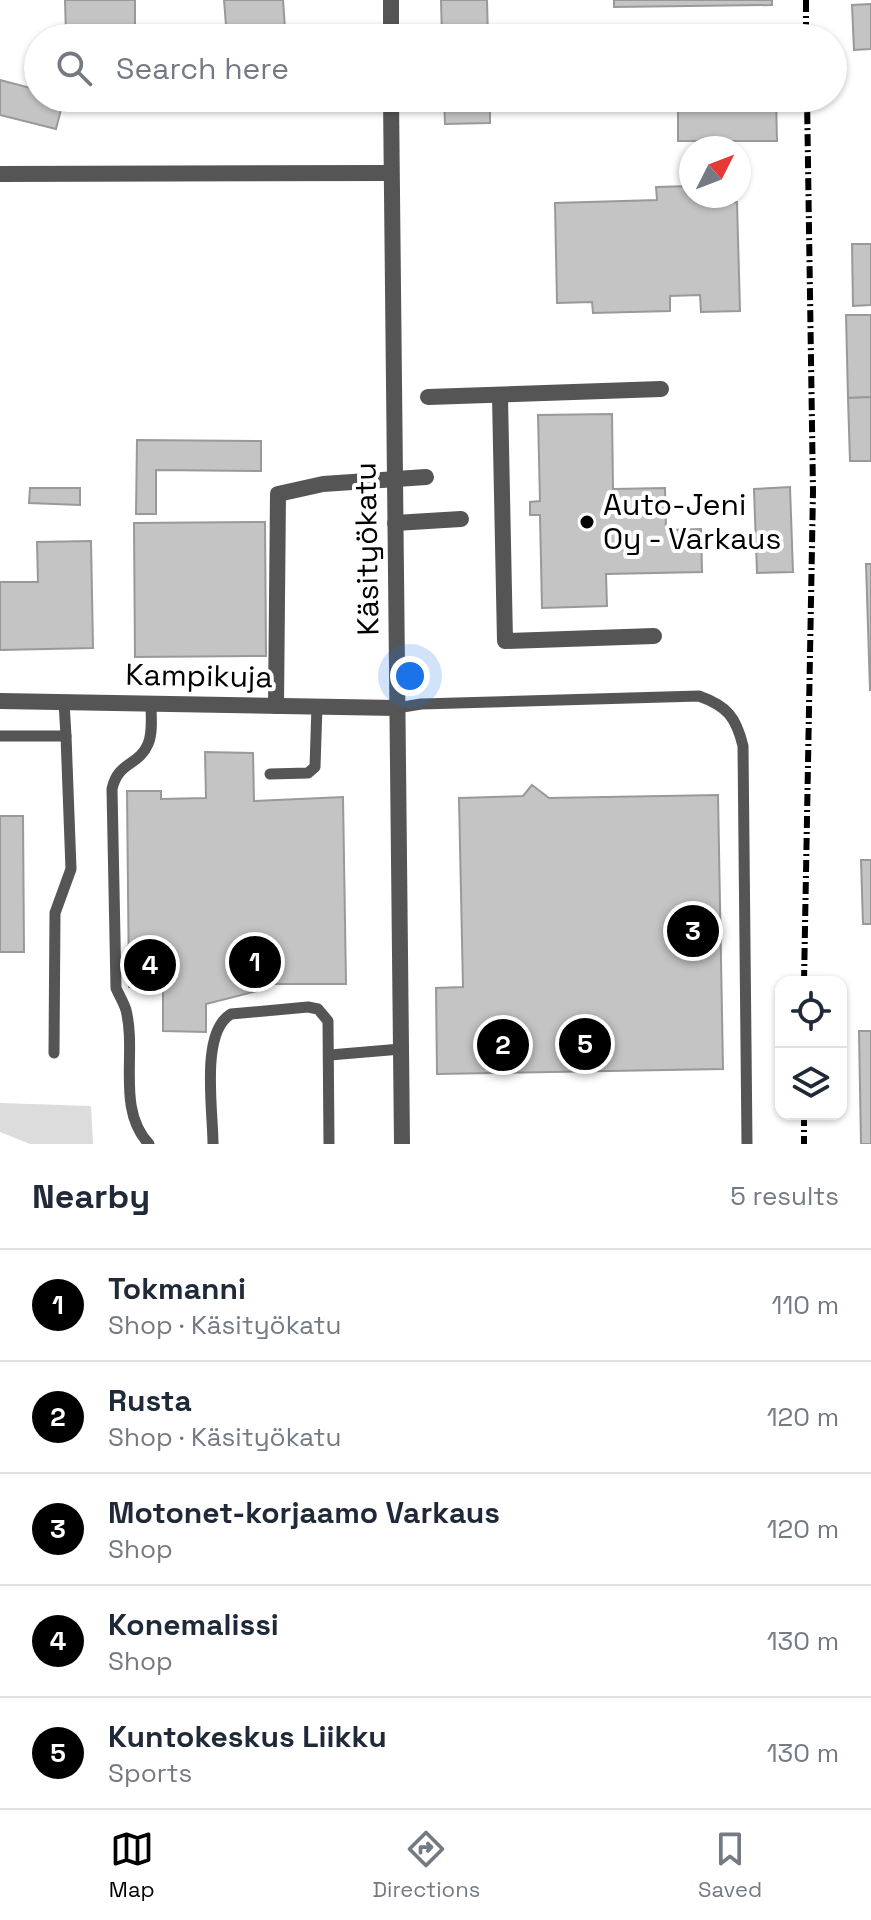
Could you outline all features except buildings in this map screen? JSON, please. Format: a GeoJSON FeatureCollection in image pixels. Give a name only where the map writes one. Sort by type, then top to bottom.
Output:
{"type":"FeatureCollection","features":[{"type":"Feature","properties":{"kind":"street"},"geometry":{"type":"LineString","coordinates":[[391,0],[391,24]]}},
{"type":"Feature","properties":{"kind":"street","name":"Käsityökatu"},"geometry":{"type":"LineString","coordinates":[[391,112],[402,1144]]}},
{"type":"Feature","properties":{"kind":"street"},"geometry":{"type":"LineString","coordinates":[[0,174],[391,173]]}},
{"type":"Feature","properties":{"kind":"street"},"geometry":{"type":"LineString","coordinates":[[428,397],[500,397],[661,389]]}},
{"type":"Feature","properties":{"kind":"street"},"geometry":{"type":"LineString","coordinates":[[500,397],[505,641],[654,636]]}},
{"type":"Feature","properties":{"kind":"street"},"geometry":{"type":"LineString","coordinates":[[276,706],[278,494],[323,484],[394,482],[426,477]]}},
{"type":"Feature","properties":{"kind":"street"},"geometry":{"type":"LineString","coordinates":[[395,523],[461,519]]}},
{"type":"Feature","properties":{"kind":"street","name":"Kampikuja"},"geometry":{"type":"LineString","coordinates":[[0,701],[397,708]]}},
{"type":"Feature","properties":{"kind":"lane"},"geometry":{"type":"LineString","coordinates":[[397,708],[699,696],[722,704],[738,722],[743,746],[747,1144]]}},
{"type":"Feature","properties":{"kind":"lane"},"geometry":{"type":"LineString","coordinates":[[54,1053],[55,913],[71,869],[64,702]]}},
{"type":"Feature","properties":{"kind":"lane"},"geometry":{"type":"LineString","coordinates":[[149,1144],[136,1128],[132,1110],[126,1010],[116,988],[112,789],[115,775],[144,751],[150,741],[151,704]]}},
{"type":"Feature","properties":{"kind":"lane"},"geometry":{"type":"LineString","coordinates":[[270,774],[308,773],[315,767],[317,706]]}},
{"type":"Feature","properties":{"kind":"lane"},"geometry":{"type":"LineString","coordinates":[[0,736],[66,736]]}},
{"type":"Feature","properties":{"kind":"lane"},"geometry":{"type":"LineString","coordinates":[[213,1144],[211,1045],[220,1020],[231,1014],[318,1009],[328,1021],[329,1144]]}},
{"type":"Feature","properties":{"kind":"lane"},"geometry":{"type":"LineString","coordinates":[[330,1055],[401,1049]]}},
{"type":"Feature","properties":{"kind":"shaded area"},"geometry":{"type":"Polygon","coordinates":[[[0,1103],[91,1106],[93,1144],[30,1144],[0,1132],[0,1103]]]}},
{"type":"Feature","properties":{"kind":"railway"},"geometry":{"type":"LineString","coordinates":[[806,0],[806,24]]}},
{"type":"Feature","properties":{"kind":"railway"},"geometry":{"type":"LineString","coordinates":[[804,976],[813,491],[807,112]]}},
{"type":"Feature","properties":{"kind":"railway"},"geometry":{"type":"LineString","coordinates":[[804,1120],[804,1144]]}},
{"type":"Feature","properties":{"kind":"place","name":"Auto-Jeni Oy - Varkaus"},"geometry":{"type":"Point","coordinates":[587,522]}},
{"type":"Feature","properties":{"kind":"place","name":"Motonet-korjaamo Varkaus"},"geometry":{"type":"Point","coordinates":[693,931]}},
{"type":"Feature","properties":{"kind":"place","name":"Tokmanni"},"geometry":{"type":"Point","coordinates":[255,962]}},
{"type":"Feature","properties":{"kind":"place","name":"Konemalissi"},"geometry":{"type":"Point","coordinates":[150,965]}},
{"type":"Feature","properties":{"kind":"place","name":"Kuntokeskus Liikku"},"geometry":{"type":"Point","coordinates":[585,1044]}},
{"type":"Feature","properties":{"kind":"place","name":"Rusta"},"geometry":{"type":"Point","coordinates":[503,1045]}}]}
